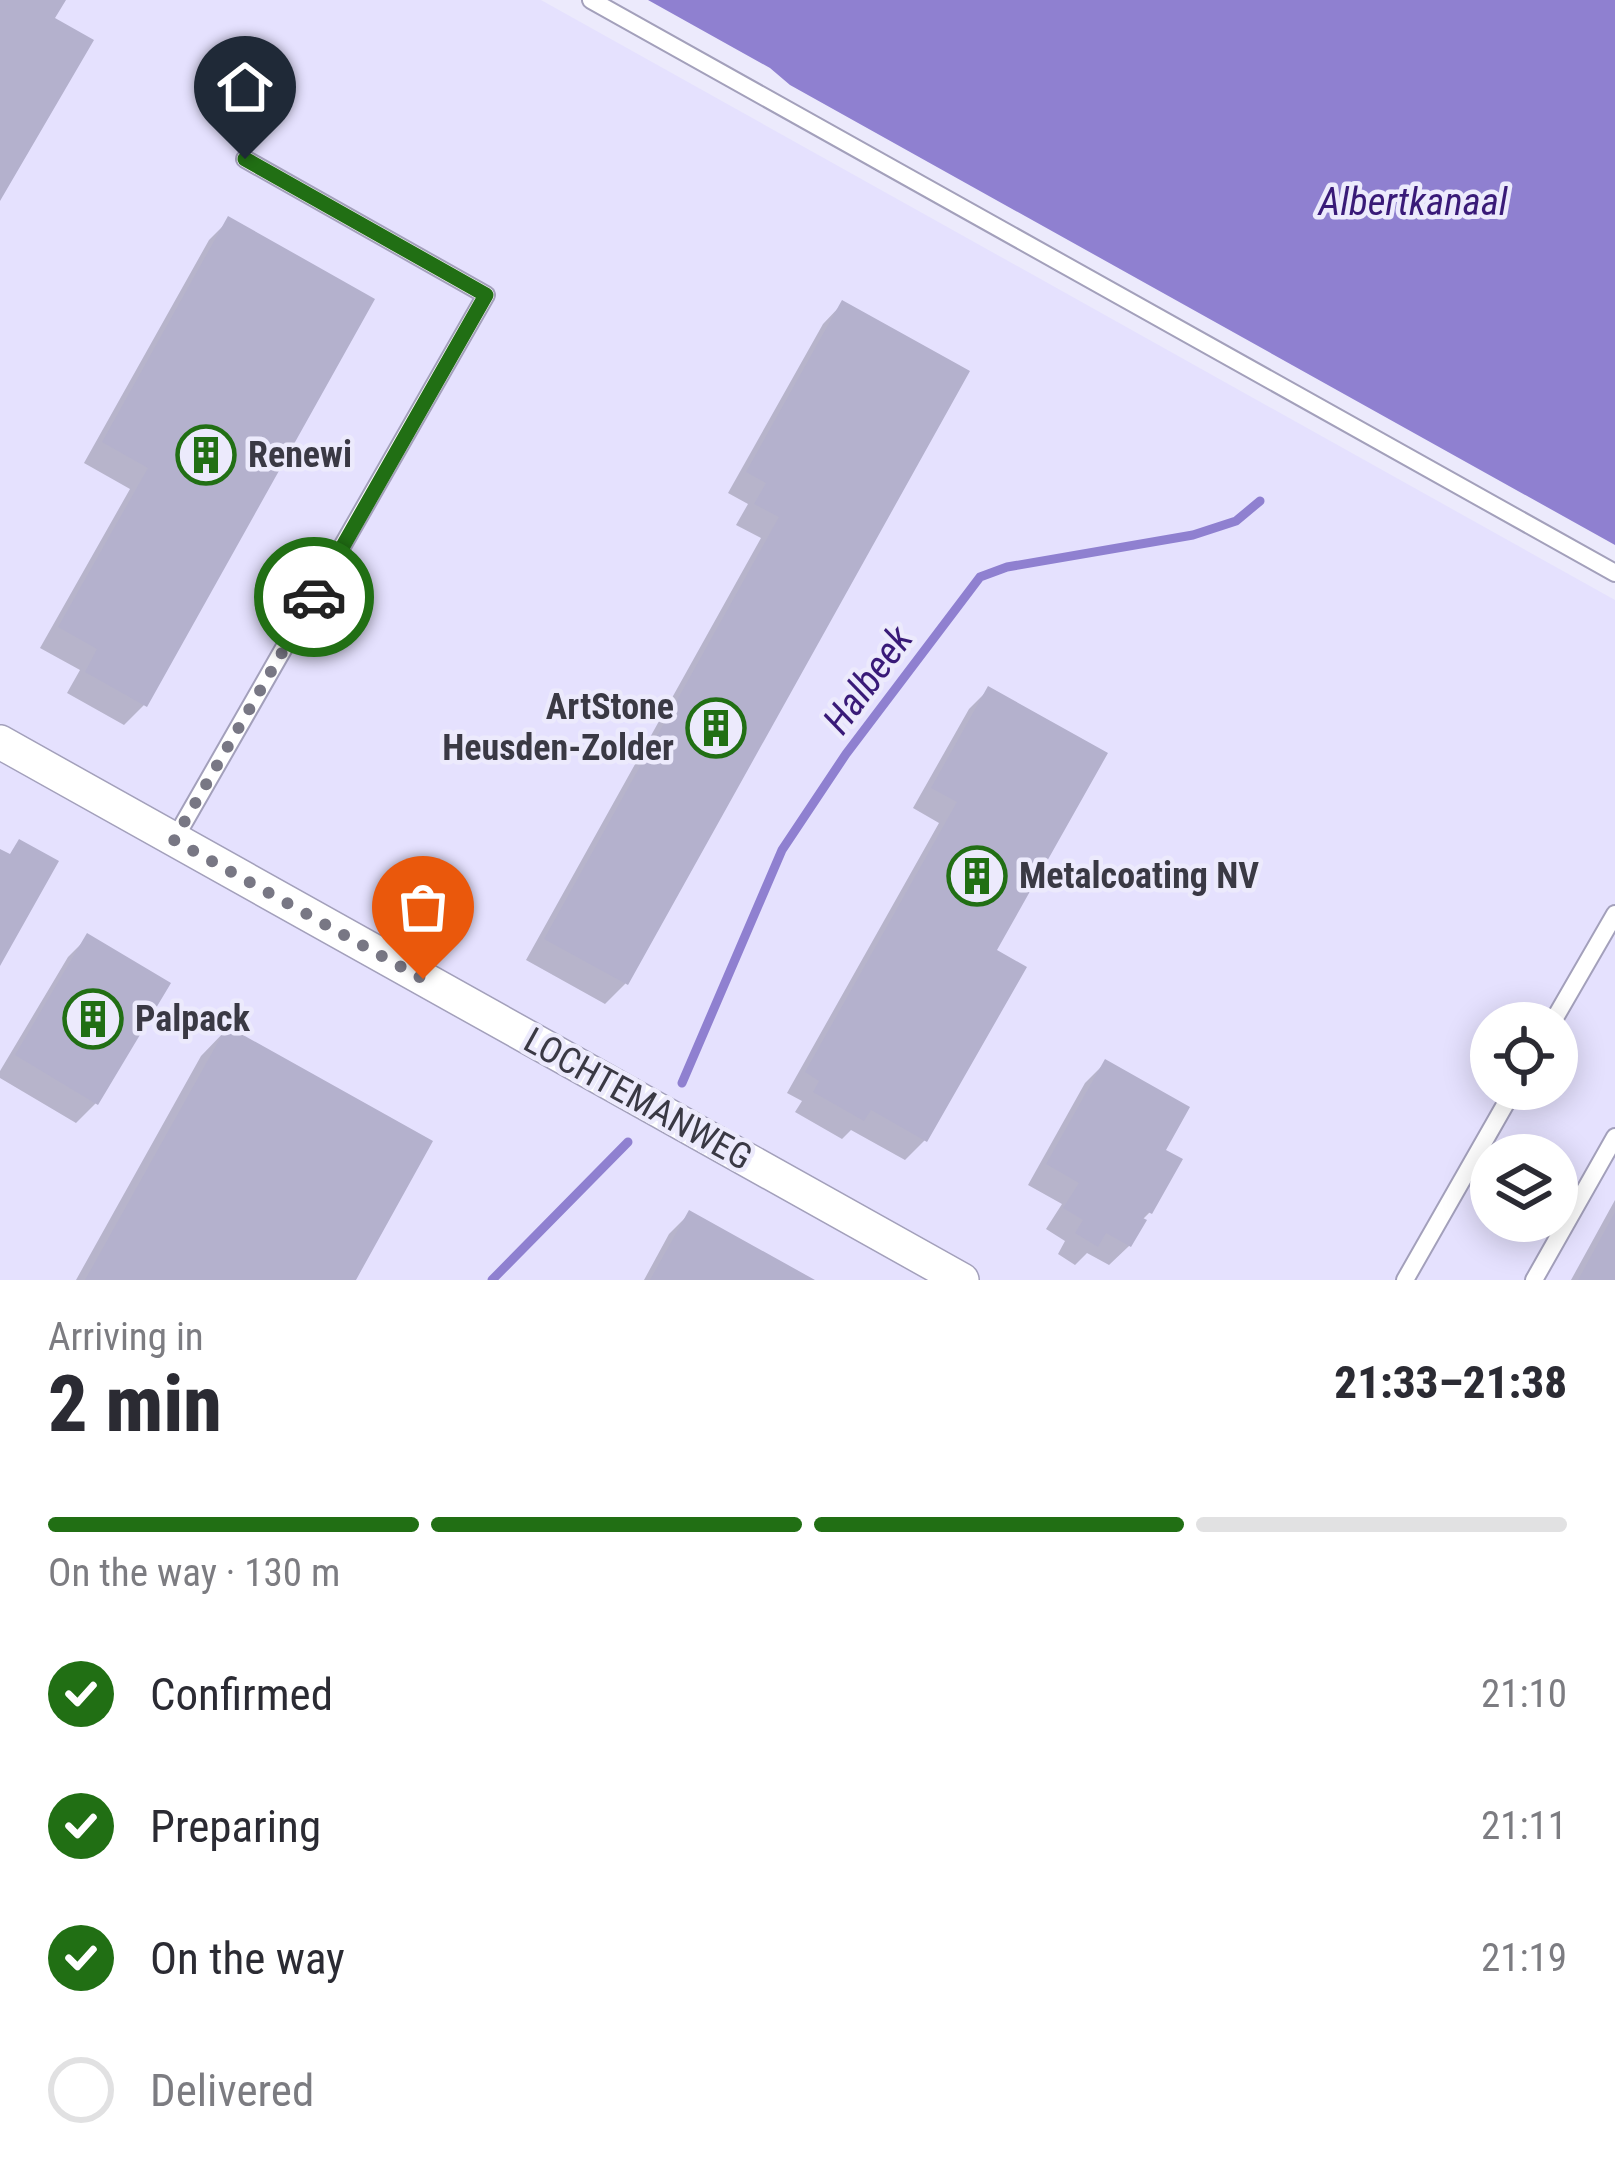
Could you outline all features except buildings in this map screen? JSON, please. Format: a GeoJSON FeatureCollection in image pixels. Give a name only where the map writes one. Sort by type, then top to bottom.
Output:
{"type":"FeatureCollection","features":[{"type":"Feature","properties":{"kind":"street","name":"LOCHTEMANWEG"},"geometry":{"type":"LineString","coordinates":[[0,742],[962,1280]]}},
{"type":"Feature","properties":{"kind":"lane"},"geometry":{"type":"LineString","coordinates":[[591,0],[1615,573]]}},
{"type":"Feature","properties":{"kind":"lane"},"geometry":{"type":"LineString","coordinates":[[174,840],[486,295],[245,159]]}},
{"type":"Feature","properties":{"kind":"lane"},"geometry":{"type":"LineString","coordinates":[[1564,1002],[1615,914]]}},
{"type":"Feature","properties":{"kind":"lane"},"geometry":{"type":"LineString","coordinates":[[1405,1280],[1502,1110]]}},
{"type":"Feature","properties":{"kind":"lane"},"geometry":{"type":"LineString","coordinates":[[1534,1280],[1615,1137]]}},
{"type":"Feature","properties":{"kind":"shaded area"},"geometry":{"type":"Polygon","coordinates":[[[0,0],[541,0],[1615,600],[1615,1280],[0,1280],[0,0]]]}},
{"type":"Feature","properties":{"kind":"water","name":"Albertkanaal"},"geometry":{"type":"Polygon","coordinates":[[[648,0],[1615,0],[1615,545],[790,85],[770,68],[648,0]]]}},
{"type":"Feature","properties":{"kind":"waterway","name":"Halbeek"},"geometry":{"type":"LineString","coordinates":[[682,1083],[782,850],[846,754],[980,577],[1007,567],[1193,535],[1236,521],[1260,501]]}},
{"type":"Feature","properties":{"kind":"waterway","name":"Halbeek"},"geometry":{"type":"LineString","coordinates":[[492,1280],[628,1142]]}},
{"type":"Feature","properties":{"kind":"way so far"},"geometry":{"type":"LineString","coordinates":[[314,597],[174,840],[423,979]]}},
{"type":"Feature","properties":{"kind":"place","name":"Renewi"},"geometry":{"type":"Point","coordinates":[206,455]}},
{"type":"Feature","properties":{"kind":"place","name":"ArtStone Heusden-Zolder"},"geometry":{"type":"Point","coordinates":[716,728]}},
{"type":"Feature","properties":{"kind":"place","name":"Metalcoating NV"},"geometry":{"type":"Point","coordinates":[977,876]}},
{"type":"Feature","properties":{"kind":"place","name":"Palpack"},"geometry":{"type":"Point","coordinates":[93,1019]}},
{"type":"Feature","properties":{"kind":"route"},"geometry":{"type":"LineString","coordinates":[[245,159],[486,295],[314,597]]}}]}
